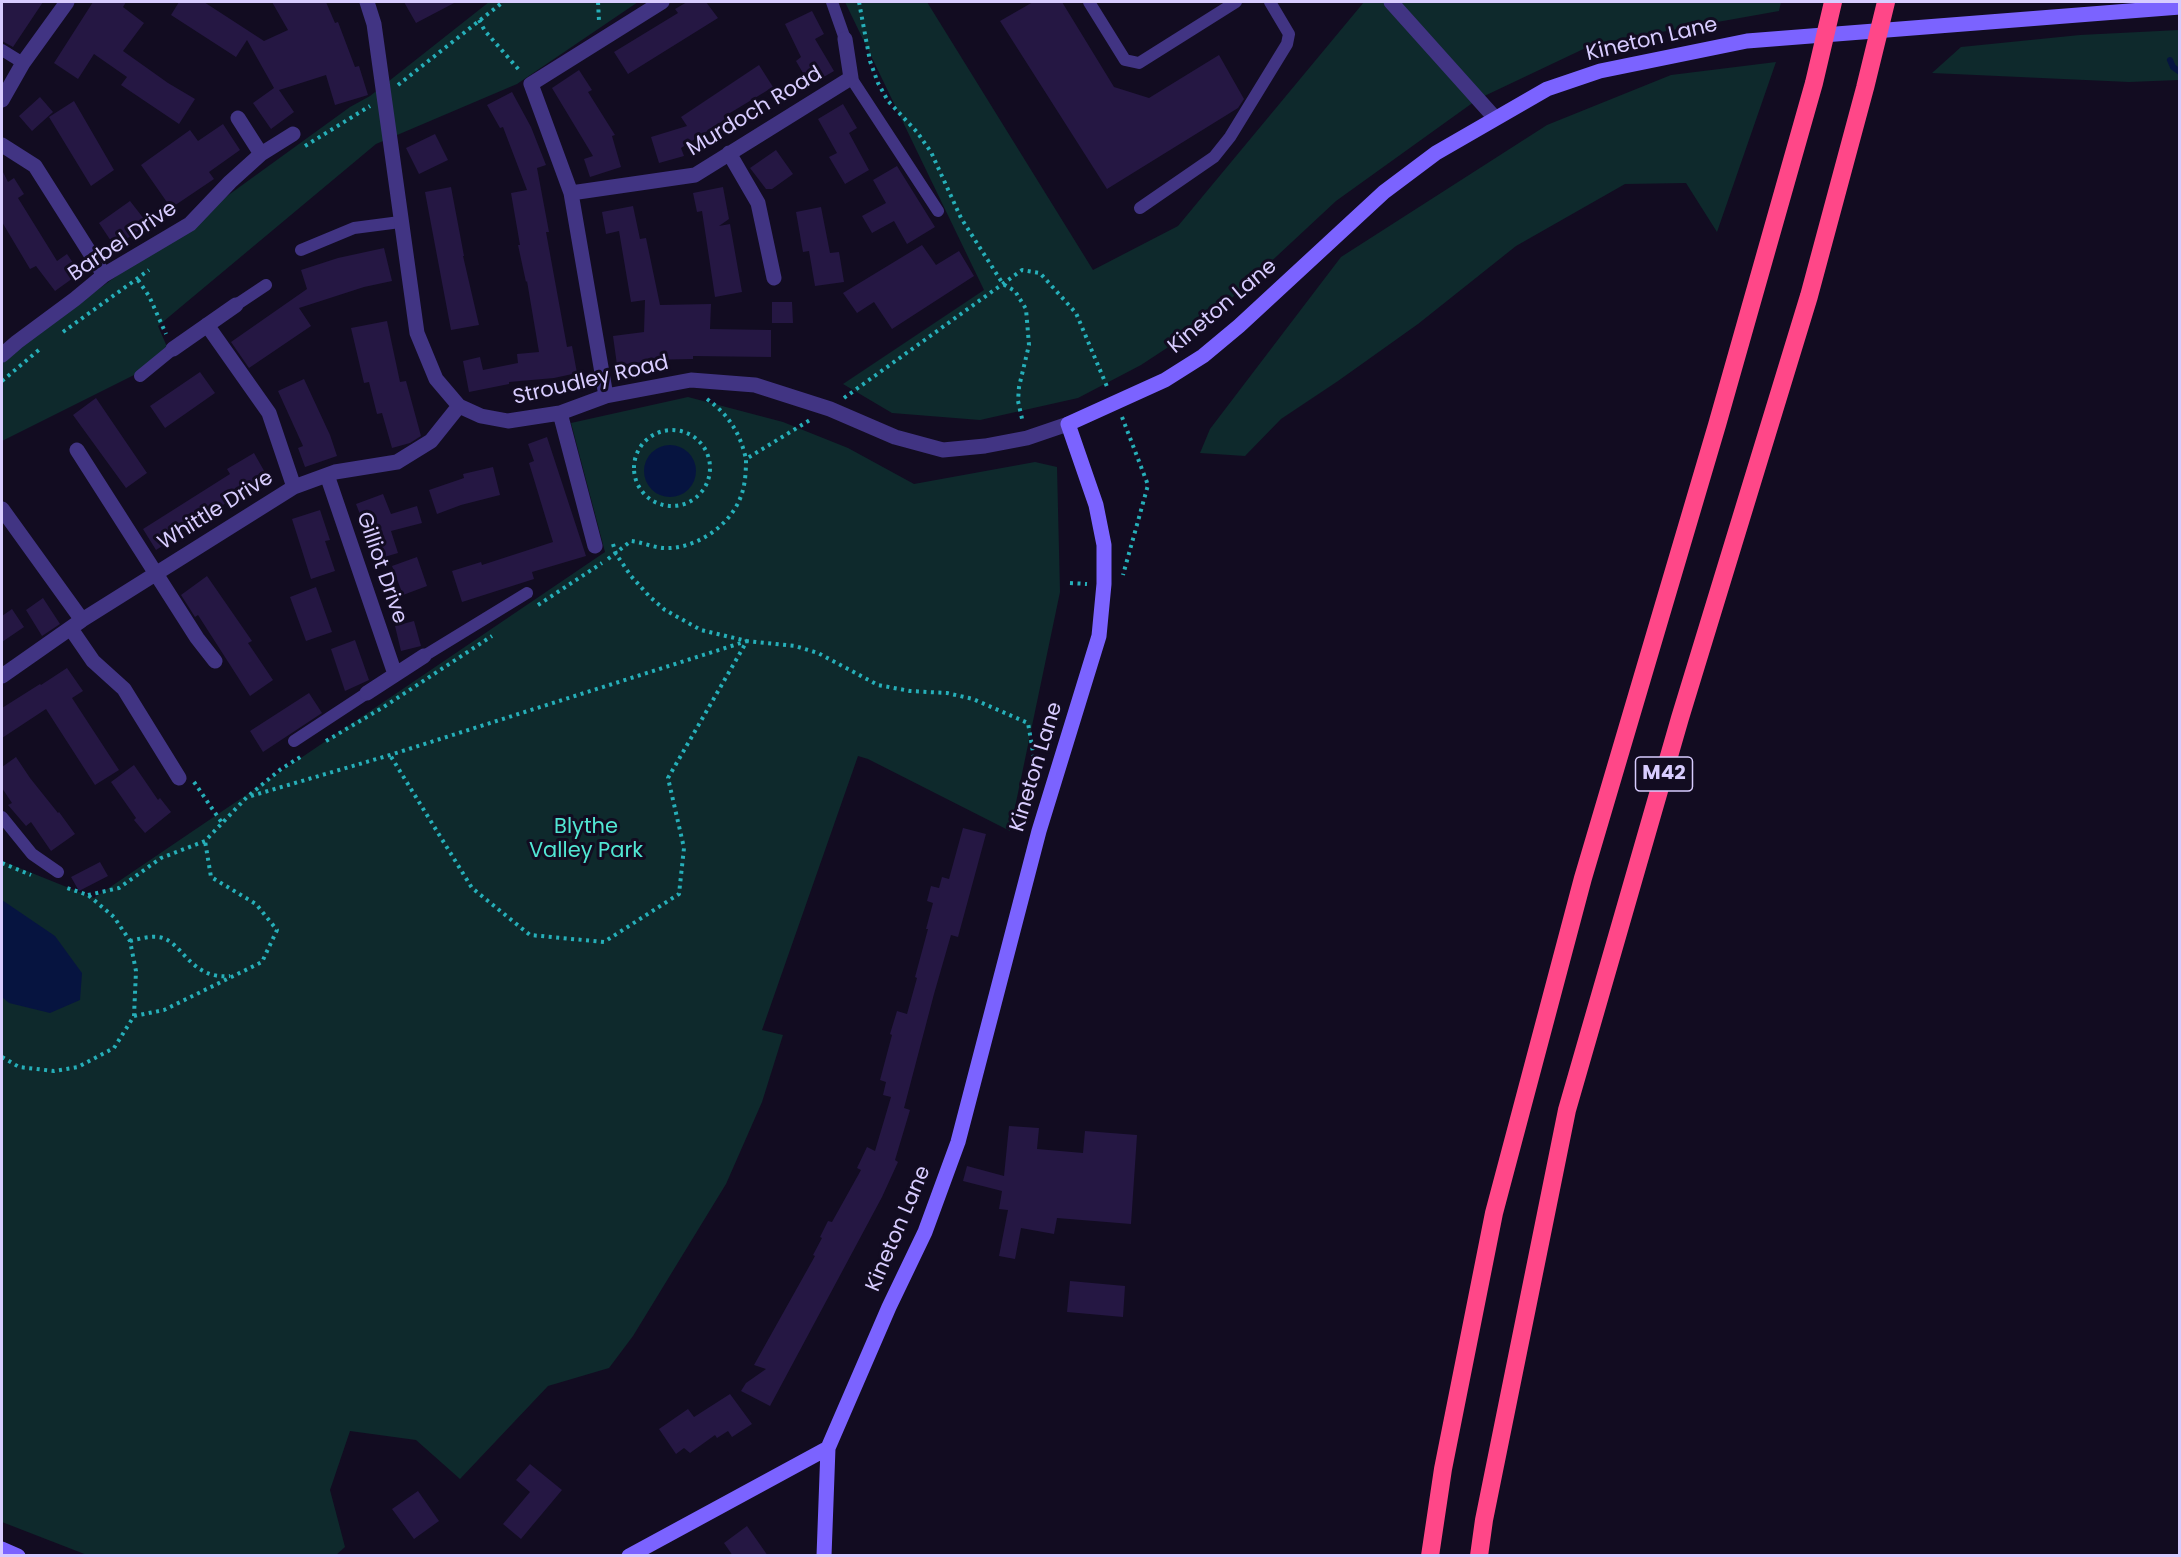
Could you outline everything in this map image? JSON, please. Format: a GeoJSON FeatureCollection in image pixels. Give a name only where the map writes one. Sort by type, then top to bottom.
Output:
{"type":"FeatureCollection","features":[{"type":"Feature","properties":{"kind":"highway","name":"M42"},"geometry":{"type":"LineString","coordinates":[[1430,1556],[1443,1469],[1494,1213],[1583,878],[1717,425],[1814,84],[1833,2]]}},
{"type":"Feature","properties":{"kind":"highway","name":"M42"},"geometry":{"type":"LineString","coordinates":[[1479,1556],[1484,1520],[1567,1110],[1680,718],[1809,296],[1886,2]]}},
{"type":"Feature","properties":{"kind":"street"},"geometry":{"type":"LineString","coordinates":[[2,100],[23,63],[67,2]]}},
{"type":"Feature","properties":{"kind":"street","name":"Stroudley Road"},"geometry":{"type":"LineString","coordinates":[[367,2],[374,24],[417,333],[436,379],[459,406],[481,416],[508,421],[560,412],[606,396],[692,380],[755,385],[830,409],[895,437],[943,450],[985,446],[1027,438],[1068,424]]}},
{"type":"Feature","properties":{"kind":"street"},"geometry":{"type":"LineString","coordinates":[[606,396],[572,194],[531,84],[662,2]]}},
{"type":"Feature","properties":{"kind":"street"},"geometry":{"type":"LineString","coordinates":[[1391,2],[1495,118]]}},
{"type":"Feature","properties":{"kind":"street","name":"Kineton Lane"},"geometry":{"type":"LineString","coordinates":[[828,1448],[889,1307],[925,1232],[958,1142],[1039,831],[1099,636],[1104,584],[1104,545],[1096,505],[1068,424],[1165,380],[1203,356],[1239,326],[1384,192],[1436,153],[1547,89],[1600,71],[1747,41],[2180,7]]}},
{"type":"Feature","properties":{"kind":"street"},"geometry":{"type":"LineString","coordinates":[[845,39],[851,78]]}},
{"type":"Feature","properties":{"kind":"street","name":"Murdoch Road"},"geometry":{"type":"LineString","coordinates":[[572,194],[695,174],[851,78]]}},
{"type":"Feature","properties":{"kind":"street"},"geometry":{"type":"LineString","coordinates":[[238,118],[261,154]]}},
{"type":"Feature","properties":{"kind":"street","name":"Barbel Drive"},"geometry":{"type":"LineString","coordinates":[[2,356],[104,275],[190,224],[230,182],[261,154],[293,134]]}},
{"type":"Feature","properties":{"kind":"street"},"geometry":{"type":"LineString","coordinates":[[2,145],[35,166],[104,275]]}},
{"type":"Feature","properties":{"kind":"street"},"geometry":{"type":"LineString","coordinates":[[729,153],[758,203],[774,278]]}},
{"type":"Feature","properties":{"kind":"street"},"geometry":{"type":"LineString","coordinates":[[173,349],[236,305]]}},
{"type":"Feature","properties":{"kind":"street"},"geometry":{"type":"LineString","coordinates":[[207,326],[269,413],[294,487]]}},
{"type":"Feature","properties":{"kind":"street","name":"Whittle Drive"},"geometry":{"type":"LineString","coordinates":[[2,676],[76,625],[294,487],[335,472],[397,462],[430,441],[459,406]]}},
{"type":"Feature","properties":{"kind":"street"},"geometry":{"type":"LineString","coordinates":[[560,412],[595,546]]}},
{"type":"Feature","properties":{"kind":"street"},"geometry":{"type":"LineString","coordinates":[[77,450],[197,638],[215,661]]}},
{"type":"Feature","properties":{"kind":"street","name":"Gilliot Drive"},"geometry":{"type":"LineString","coordinates":[[327,475],[395,674]]}},
{"type":"Feature","properties":{"kind":"street"},"geometry":{"type":"LineString","coordinates":[[2,509],[76,625],[93,661],[124,689],[179,778]]}},
{"type":"Feature","properties":{"kind":"street"},"geometry":{"type":"LineString","coordinates":[[367,693],[424,656]]}},
{"type":"Feature","properties":{"kind":"street"},"geometry":{"type":"LineString","coordinates":[[629,1556],[828,1448]]}},
{"type":"Feature","properties":{"kind":"street"},"geometry":{"type":"LineString","coordinates":[[824,1556],[828,1448]]}},
{"type":"Feature","properties":{"kind":"street"},"geometry":{"type":"LineString","coordinates":[[2,1549],[18,1556]]}},
{"type":"Feature","properties":{"kind":"lane"},"geometry":{"type":"LineString","coordinates":[[832,2],[845,39]]}},
{"type":"Feature","properties":{"kind":"lane"},"geometry":{"type":"LineString","coordinates":[[1089,2],[1125,60],[1139,63],[1222,5],[1236,2]]}},
{"type":"Feature","properties":{"kind":"lane"},"geometry":{"type":"LineString","coordinates":[[1140,208],[1214,157],[1230,138],[1287,44],[1289,34],[1270,2]]}},
{"type":"Feature","properties":{"kind":"lane"},"geometry":{"type":"LineString","coordinates":[[2,50],[23,63]]}},
{"type":"Feature","properties":{"kind":"lane"},"geometry":{"type":"LineString","coordinates":[[851,78],[938,211]]}},
{"type":"Feature","properties":{"kind":"lane"},"geometry":{"type":"LineString","coordinates":[[301,250],[354,228],[400,222]]}},
{"type":"Feature","properties":{"kind":"lane"},"geometry":{"type":"LineString","coordinates":[[236,305],[266,285]]}},
{"type":"Feature","properties":{"kind":"lane"},"geometry":{"type":"LineString","coordinates":[[140,376],[173,349]]}},
{"type":"Feature","properties":{"kind":"lane"},"geometry":{"type":"LineString","coordinates":[[424,656],[527,593]]}},
{"type":"Feature","properties":{"kind":"lane"},"geometry":{"type":"LineString","coordinates":[[294,741],[367,693]]}},
{"type":"Feature","properties":{"kind":"lane"},"geometry":{"type":"LineString","coordinates":[[2,817],[32,854],[58,872]]}},
{"type":"Feature","properties":{"kind":"path"},"geometry":{"type":"LineString","coordinates":[[304,147],[383,97],[503,2]]}},
{"type":"Feature","properties":{"kind":"path"},"geometry":{"type":"LineString","coordinates":[[479,21],[493,41],[531,84]]}},
{"type":"Feature","properties":{"kind":"path"},"geometry":{"type":"LineString","coordinates":[[56,337],[138,280],[156,264]]}},
{"type":"Feature","properties":{"kind":"path"},"geometry":{"type":"LineString","coordinates":[[138,280],[149,296],[173,349]]}},
{"type":"Feature","properties":{"kind":"path"},"geometry":{"type":"LineString","coordinates":[[746,459],[830,409],[1003,284]]}},
{"type":"Feature","properties":{"kind":"path"},"geometry":{"type":"LineString","coordinates":[[2,381],[47,343]]}},
{"type":"Feature","properties":{"kind":"path"},"geometry":{"type":"LineString","coordinates":[[530,611],[616,554],[631,541],[663,548],[687,545],[702,540],[729,517],[739,502],[744,487],[746,459],[734,424],[722,410],[696,391],[692,380]]}},
{"type":"Feature","properties":{"kind":"path"},"geometry":{"type":"LineString","coordinates":[[668,430],[690,434],[708,453],[711,464],[706,488],[686,505],[666,507],[658,505],[639,489],[634,477],[635,456],[642,444],[655,434],[668,430]]}},
{"type":"Feature","properties":{"kind":"path"},"geometry":{"type":"LineString","coordinates":[[613,543],[616,554],[631,576],[665,610],[701,630],[747,641],[795,646],[818,653],[878,685],[910,691],[947,693],[974,699],[1028,723],[1038,780]]}},
{"type":"Feature","properties":{"kind":"path"},"geometry":{"type":"LineString","coordinates":[[321,744],[382,708],[501,630]]}},
{"type":"Feature","properties":{"kind":"path"},"geometry":{"type":"LineString","coordinates":[[247,797],[390,755],[747,641]]}},
{"type":"Feature","properties":{"kind":"path"},"geometry":{"type":"LineString","coordinates":[[390,755],[472,888],[530,935],[604,942],[679,894],[684,848],[668,778],[747,641]]}},
{"type":"Feature","properties":{"kind":"path"},"geometry":{"type":"LineString","coordinates":[[2,1057],[19,1067],[54,1071],[78,1066],[114,1048],[134,1016],[136,971],[130,941],[114,917],[88,895],[119,888],[161,858],[205,841],[247,797],[281,769],[311,750]]}},
{"type":"Feature","properties":{"kind":"path"},"geometry":{"type":"LineString","coordinates":[[179,778],[190,777],[222,824]]}},
{"type":"Feature","properties":{"kind":"path"},"geometry":{"type":"LineString","coordinates":[[134,1016],[164,1010],[262,962],[276,930],[256,904],[211,877],[205,841]]}},
{"type":"Feature","properties":{"kind":"path"},"geometry":{"type":"LineString","coordinates":[[130,941],[157,936],[165,938],[190,963],[207,974],[220,977],[234,976]]}},
{"type":"Feature","properties":{"kind":"green space"},"geometry":{"type":"Polygon","coordinates":[[[489,2],[638,2],[517,84],[376,144],[158,326],[168,349],[148,368],[2,441],[2,359],[350,107],[370,96],[489,2]]]}},
{"type":"Feature","properties":{"kind":"green space"},"geometry":{"type":"Polygon","coordinates":[[[845,2],[927,2],[1093,270],[1178,226],[1364,2],[1781,2],[1779,11],[1594,44],[1478,99],[1336,201],[1205,323],[1141,365],[1078,398],[980,420],[892,413],[843,384],[984,290],[845,2]]]}},
{"type":"Feature","properties":{"kind":"green space"},"geometry":{"type":"Polygon","coordinates":[[[2179,30],[2179,80],[2129,82],[1932,73],[1961,47],[2080,35],[2179,30]]]}},
{"type":"Feature","properties":{"kind":"green space"},"geometry":{"type":"Polygon","coordinates":[[[1776,62],[1717,232],[1686,183],[1625,184],[1516,246],[1418,324],[1281,419],[1245,456],[1200,453],[1210,429],[1341,257],[1547,125],[1671,75],[1776,62]]]}},
{"type":"Feature","properties":{"kind":"green space","name":"Blythe Valley Park"},"geometry":{"type":"Polygon","coordinates":[[[688,397],[783,422],[848,448],[914,484],[1035,462],[1057,467],[1060,592],[1010,831],[858,756],[762,1030],[783,1035],[762,1102],[726,1184],[633,1336],[609,1368],[548,1386],[460,1479],[416,1440],[350,1431],[330,1490],[345,1547],[336,1555],[87,1555],[2,1522],[2,861],[94,898],[605,552],[571,423],[688,397]]]}},
{"type":"Feature","properties":{"kind":"water"},"geometry":{"type":"Polygon","coordinates":[[[670,445],[684,449],[692,457],[696,471],[692,485],[684,493],[670,497],[656,493],[648,485],[644,471],[648,457],[656,449],[670,445]]]}},
{"type":"Feature","properties":{"kind":"water"},"geometry":{"type":"Polygon","coordinates":[[[2,900],[55,936],[82,973],[80,1000],[50,1013],[9,1003],[2,997],[2,900]]]}},
{"type":"Feature","properties":{"kind":"building"},"geometry":{"type":"Polygon","coordinates":[[[2,2],[43,2],[13,47],[2,41],[2,2]]]}},
{"type":"Feature","properties":{"kind":"building"},"geometry":{"type":"Polygon","coordinates":[[[93,2],[126,2],[123,7],[144,23],[123,51],[195,99],[179,124],[121,85],[127,77],[94,54],[78,79],[54,63],[93,2]]]}},
{"type":"Feature","properties":{"kind":"building"},"geometry":{"type":"Polygon","coordinates":[[[179,2],[204,2],[264,41],[288,30],[272,2],[326,2],[335,23],[338,22],[355,67],[359,66],[368,95],[335,105],[326,75],[279,90],[294,112],[271,129],[253,103],[274,88],[247,40],[236,57],[171,15],[179,2]]]}},
{"type":"Feature","properties":{"kind":"building"},"geometry":{"type":"Polygon","coordinates":[[[404,2],[456,2],[416,23],[404,2]]]}},
{"type":"Feature","properties":{"kind":"building"},"geometry":{"type":"Polygon","coordinates":[[[687,2],[706,2],[718,18],[628,74],[614,52],[678,13],[675,9],[687,2]]]}},
{"type":"Feature","properties":{"kind":"building"},"geometry":{"type":"Polygon","coordinates":[[[1033,2],[1062,2],[1114,87],[1149,98],[1219,55],[1244,99],[1238,108],[1107,189],[1000,21],[1033,2]]]}},
{"type":"Feature","properties":{"kind":"building"},"geometry":{"type":"Polygon","coordinates":[[[812,11],[824,34],[815,39],[834,71],[810,85],[796,61],[801,57],[785,24],[812,11]]]}},
{"type":"Feature","properties":{"kind":"building"},"geometry":{"type":"Polygon","coordinates":[[[759,65],[773,87],[725,116],[726,119],[681,148],[684,156],[659,163],[651,137],[687,126],[681,117],[759,65]]]}},
{"type":"Feature","properties":{"kind":"building"},"geometry":{"type":"Polygon","coordinates":[[[579,70],[592,90],[588,92],[615,135],[612,136],[621,167],[590,177],[584,159],[593,156],[552,88],[579,70]]]}},
{"type":"Feature","properties":{"kind":"building"},"geometry":{"type":"Polygon","coordinates":[[[512,92],[531,127],[546,165],[537,168],[549,232],[546,232],[567,347],[572,346],[577,373],[554,378],[509,382],[509,384],[469,392],[463,361],[480,357],[483,370],[518,363],[517,354],[539,352],[527,281],[518,245],[520,245],[511,193],[527,190],[503,127],[500,128],[487,105],[512,92]]]}},
{"type":"Feature","properties":{"kind":"building"},"geometry":{"type":"Polygon","coordinates":[[[40,97],[53,112],[32,131],[19,116],[40,97]]]}},
{"type":"Feature","properties":{"kind":"building"},"geometry":{"type":"Polygon","coordinates":[[[74,101],[114,170],[91,186],[49,117],[74,101]]]}},
{"type":"Feature","properties":{"kind":"building"},"geometry":{"type":"Polygon","coordinates":[[[843,104],[857,128],[849,133],[869,170],[845,184],[829,157],[837,153],[818,119],[843,104]]]}},
{"type":"Feature","properties":{"kind":"building"},"geometry":{"type":"Polygon","coordinates":[[[223,124],[240,150],[209,172],[214,179],[171,208],[141,165],[190,130],[198,141],[223,124]]]}},
{"type":"Feature","properties":{"kind":"building"},"geometry":{"type":"Polygon","coordinates":[[[435,134],[448,160],[419,174],[406,148],[435,134]]]}},
{"type":"Feature","properties":{"kind":"building"},"geometry":{"type":"Polygon","coordinates":[[[776,150],[793,174],[772,189],[766,189],[750,168],[776,150]]]}},
{"type":"Feature","properties":{"kind":"building"},"geometry":{"type":"Polygon","coordinates":[[[897,166],[935,227],[907,244],[894,221],[872,233],[862,216],[886,203],[873,180],[897,166]]]}},
{"type":"Feature","properties":{"kind":"building"},"geometry":{"type":"Polygon","coordinates":[[[2,170],[8,182],[14,178],[24,194],[18,198],[57,261],[67,254],[80,273],[55,291],[36,266],[30,269],[2,222],[2,170]]]}},
{"type":"Feature","properties":{"kind":"building"},"geometry":{"type":"Polygon","coordinates":[[[451,187],[463,256],[479,325],[451,330],[425,192],[451,187]]]}},
{"type":"Feature","properties":{"kind":"building"},"geometry":{"type":"Polygon","coordinates":[[[723,187],[729,219],[719,226],[730,224],[742,292],[715,297],[702,211],[697,212],[693,193],[723,187]]]}},
{"type":"Feature","properties":{"kind":"building"},"geometry":{"type":"Polygon","coordinates":[[[130,201],[148,224],[115,247],[99,223],[130,201]]]}},
{"type":"Feature","properties":{"kind":"building"},"geometry":{"type":"Polygon","coordinates":[[[633,206],[640,239],[646,238],[660,305],[711,304],[710,329],[771,330],[771,357],[693,356],[693,359],[645,360],[645,362],[617,365],[613,336],[644,332],[645,300],[631,302],[619,231],[606,234],[602,212],[633,206]]]}},
{"type":"Feature","properties":{"kind":"building"},"geometry":{"type":"Polygon","coordinates":[[[821,207],[830,253],[839,252],[844,282],[815,286],[809,251],[803,252],[796,212],[821,207]]]}},
{"type":"Feature","properties":{"kind":"building"},"geometry":{"type":"Polygon","coordinates":[[[922,245],[936,265],[959,251],[974,276],[892,329],[874,302],[857,313],[843,293],[922,245]]]}},
{"type":"Feature","properties":{"kind":"building"},"geometry":{"type":"Polygon","coordinates":[[[384,248],[392,281],[364,287],[299,308],[311,326],[249,368],[231,342],[307,289],[301,270],[338,258],[384,248]]]}},
{"type":"Feature","properties":{"kind":"building"},"geometry":{"type":"Polygon","coordinates":[[[772,302],[792,302],[793,323],[772,323],[772,302]]]}},
{"type":"Feature","properties":{"kind":"building"},"geometry":{"type":"Polygon","coordinates":[[[387,321],[400,382],[406,381],[421,436],[410,443],[392,448],[382,413],[377,414],[369,382],[364,383],[351,328],[387,321]]]}},
{"type":"Feature","properties":{"kind":"building"},"geometry":{"type":"Polygon","coordinates":[[[200,372],[215,393],[165,428],[150,406],[200,372]]]}},
{"type":"Feature","properties":{"kind":"building"},"geometry":{"type":"Polygon","coordinates":[[[304,379],[330,435],[337,456],[305,467],[298,448],[303,446],[278,391],[304,379]]]}},
{"type":"Feature","properties":{"kind":"building"},"geometry":{"type":"Polygon","coordinates":[[[96,398],[147,473],[126,488],[73,415],[96,398]]]}},
{"type":"Feature","properties":{"kind":"building"},"geometry":{"type":"Polygon","coordinates":[[[547,437],[586,556],[532,572],[534,579],[462,602],[452,571],[481,562],[482,565],[553,542],[529,463],[534,461],[528,444],[547,437]]]}},
{"type":"Feature","properties":{"kind":"building"},"geometry":{"type":"Polygon","coordinates":[[[254,453],[267,476],[224,500],[226,503],[181,531],[183,533],[156,550],[143,529],[230,474],[227,469],[254,453]]]}},
{"type":"Feature","properties":{"kind":"building"},"geometry":{"type":"Polygon","coordinates":[[[493,467],[500,495],[437,514],[429,490],[464,478],[463,474],[493,467]]]}},
{"type":"Feature","properties":{"kind":"building"},"geometry":{"type":"Polygon","coordinates":[[[383,494],[391,514],[417,506],[422,523],[391,531],[398,553],[374,560],[368,541],[370,540],[356,504],[383,494]]]}},
{"type":"Feature","properties":{"kind":"building"},"geometry":{"type":"Polygon","coordinates":[[[320,510],[330,540],[325,541],[335,571],[311,579],[292,519],[320,510]]]}},
{"type":"Feature","properties":{"kind":"building"},"geometry":{"type":"Polygon","coordinates":[[[417,557],[427,586],[403,595],[392,566],[417,557]]]}},
{"type":"Feature","properties":{"kind":"building"},"geometry":{"type":"Polygon","coordinates":[[[207,576],[252,641],[248,643],[273,680],[250,696],[198,615],[195,617],[181,595],[207,576]]]}},
{"type":"Feature","properties":{"kind":"building"},"geometry":{"type":"Polygon","coordinates":[[[316,587],[332,632],[306,641],[290,597],[316,587]]]}},
{"type":"Feature","properties":{"kind":"building"},"geometry":{"type":"Polygon","coordinates":[[[43,598],[60,624],[42,636],[26,610],[43,598]]]}},
{"type":"Feature","properties":{"kind":"building"},"geometry":{"type":"Polygon","coordinates":[[[12,609],[24,627],[2,642],[2,616],[12,609]]]}},
{"type":"Feature","properties":{"kind":"building"},"geometry":{"type":"Polygon","coordinates":[[[414,621],[421,646],[401,651],[395,626],[414,621]]]}},
{"type":"Feature","properties":{"kind":"building"},"geometry":{"type":"Polygon","coordinates":[[[355,640],[369,680],[345,691],[331,649],[355,640]]]}},
{"type":"Feature","properties":{"kind":"building"},"geometry":{"type":"Polygon","coordinates":[[[67,668],[83,691],[72,698],[119,770],[95,785],[46,709],[2,738],[2,708],[67,668]]]}},
{"type":"Feature","properties":{"kind":"building"},"geometry":{"type":"Polygon","coordinates":[[[309,693],[322,713],[263,752],[250,731],[309,693]]]}},
{"type":"Feature","properties":{"kind":"building"},"geometry":{"type":"Polygon","coordinates":[[[16,757],[75,834],[51,851],[31,822],[26,826],[8,805],[12,803],[2,788],[2,767],[16,757]]]}},
{"type":"Feature","properties":{"kind":"building"},"geometry":{"type":"Polygon","coordinates":[[[134,765],[158,800],[160,798],[171,812],[145,833],[134,820],[136,818],[111,782],[134,765]]]}},
{"type":"Feature","properties":{"kind":"building"},"geometry":{"type":"Polygon","coordinates":[[[963,828],[986,834],[958,937],[951,935],[934,994],[904,1108],[910,1110],[895,1160],[898,1162],[882,1197],[770,1406],[741,1391],[746,1383],[766,1369],[754,1365],[815,1256],[813,1255],[828,1221],[832,1222],[861,1170],[857,1168],[867,1147],[875,1151],[891,1097],[883,1095],[886,1082],[880,1080],[892,1035],[890,1034],[897,1011],[907,1014],[917,978],[915,977],[933,903],[927,901],[931,886],[939,888],[942,877],[949,879],[963,828]]]}},
{"type":"Feature","properties":{"kind":"building"},"geometry":{"type":"Polygon","coordinates":[[[100,862],[108,876],[79,891],[71,877],[100,862]]]}},
{"type":"Feature","properties":{"kind":"building"},"geometry":{"type":"Polygon","coordinates":[[[1009,1126],[1039,1128],[1037,1149],[1083,1153],[1085,1131],[1137,1135],[1131,1224],[1057,1218],[1054,1234],[1021,1228],[1015,1259],[999,1256],[1008,1210],[999,1209],[1002,1191],[963,1181],[967,1166],[1004,1176],[1009,1126]]]}},
{"type":"Feature","properties":{"kind":"building"},"geometry":{"type":"Polygon","coordinates":[[[1070,1281],[1125,1286],[1123,1317],[1067,1312],[1070,1281]]]}},
{"type":"Feature","properties":{"kind":"building"},"geometry":{"type":"Polygon","coordinates":[[[730,1394],[752,1424],[732,1437],[728,1431],[717,1438],[715,1435],[690,1453],[684,1448],[676,1454],[659,1429],[688,1409],[694,1417],[730,1394]]]}},
{"type":"Feature","properties":{"kind":"building"},"geometry":{"type":"Polygon","coordinates":[[[530,1464],[562,1490],[521,1539],[503,1524],[530,1492],[516,1480],[530,1464]]]}},
{"type":"Feature","properties":{"kind":"building"},"geometry":{"type":"Polygon","coordinates":[[[418,1491],[439,1521],[414,1539],[392,1509],[418,1491]]]}},
{"type":"Feature","properties":{"kind":"building"},"geometry":{"type":"Polygon","coordinates":[[[747,1526],[768,1556],[733,1556],[724,1543],[747,1526]]]}},
{"type":"Feature","properties":{"kind":"waterway"},"geometry":{"type":"LineString","coordinates":[[2170,60],[2173,67],[2180,72]]}}]}
